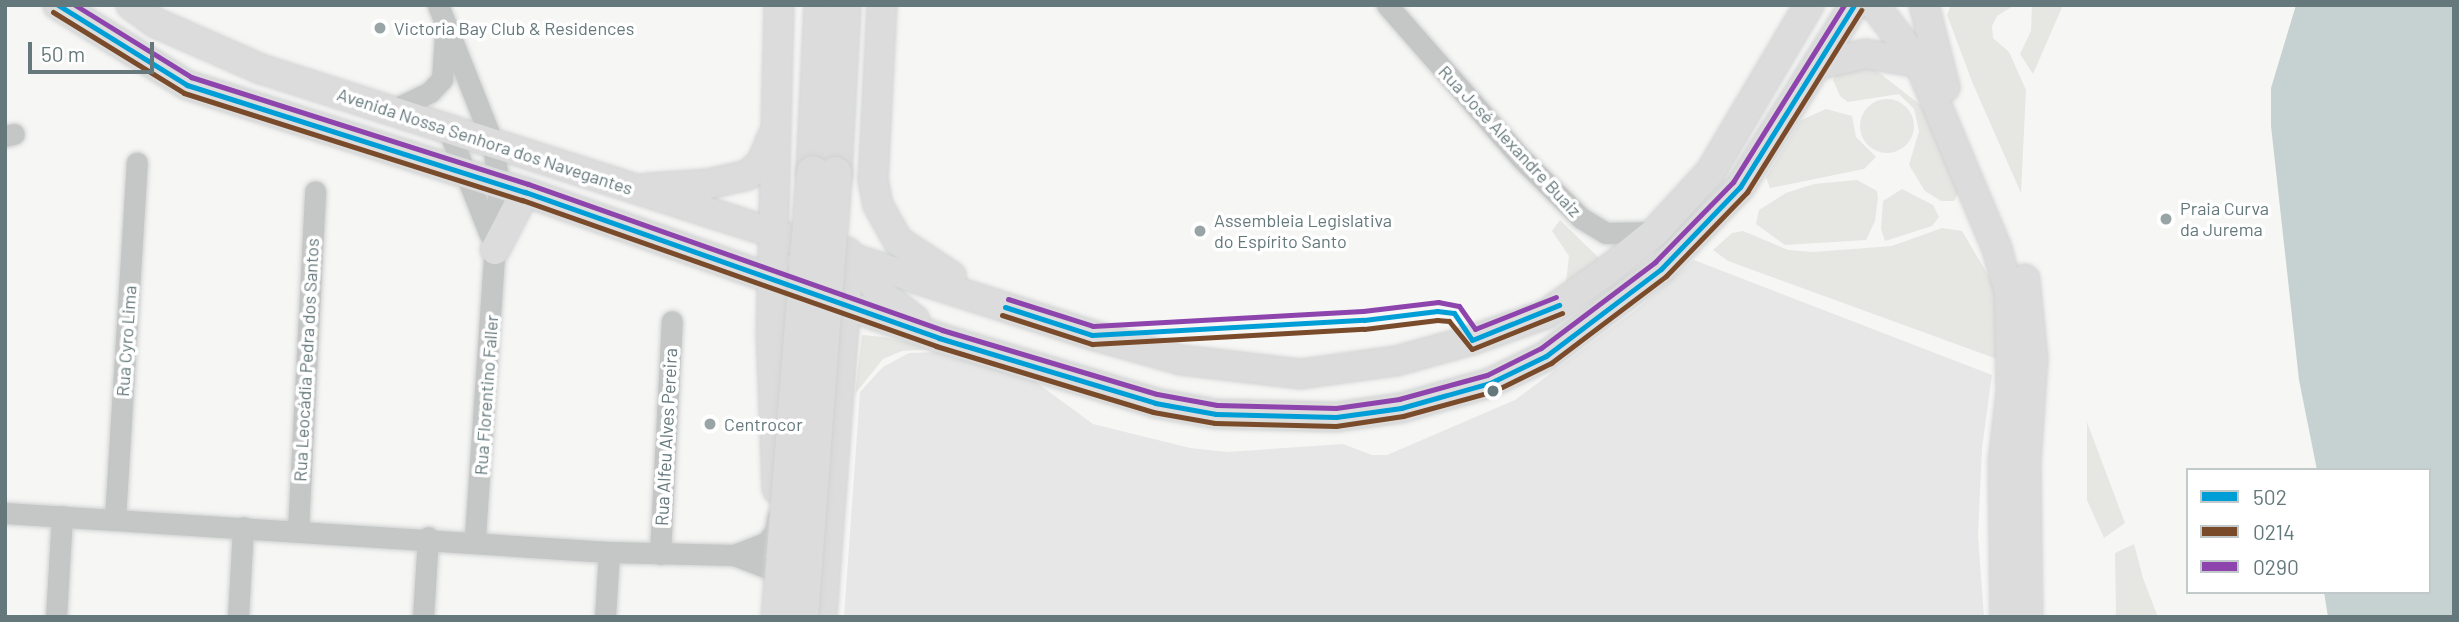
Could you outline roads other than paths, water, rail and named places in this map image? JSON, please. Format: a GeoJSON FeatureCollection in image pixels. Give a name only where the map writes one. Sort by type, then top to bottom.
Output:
{"type":"FeatureCollection","features":[{"type":"Feature","properties":{"kind":"main road","name":"Avenida Nossa Senhora dos Navegantes"},"geometry":{"type":"LineString","coordinates":[[58,5],[187,85],[512,188],[723,265],[846,304],[939,338],[1155,403],[1216,414],[1336,417],[1448,397],[1546,356],[1661,268],[1740,187],[1854,5]]}},
{"type":"Feature","properties":{"kind":"main road","name":"Avenida Nossa Senhora dos Navegantes"},"geometry":{"type":"LineString","coordinates":[[131,5],[156,23],[261,69],[1016,310]]}},
{"type":"Feature","properties":{"kind":"main road"},"geometry":{"type":"LineString","coordinates":[[779,5],[771,311],[780,607]]}},
{"type":"Feature","properties":{"kind":"main road"},"geometry":{"type":"LineString","coordinates":[[780,607],[821,5]]}},
{"type":"Feature","properties":{"kind":"main road"},"geometry":{"type":"LineString","coordinates":[[802,617],[844,5]]}},
{"type":"Feature","properties":{"kind":"main road"},"geometry":{"type":"LineString","coordinates":[[882,5],[873,180],[878,205],[898,241],[921,260],[1016,310],[1181,360],[1301,374],[1396,361],[1546,314],[1655,232],[1710,170],[1809,5]]}},
{"type":"Feature","properties":{"kind":"main road"},"geometry":{"type":"LineString","coordinates":[[1786,47],[1791,5]]}},
{"type":"Feature","properties":{"kind":"main road"},"geometry":{"type":"LineString","coordinates":[[1874,5],[1919,64],[1997,249],[2009,293],[2011,392],[2003,462],[2005,617]]}},
{"type":"Feature","properties":{"kind":"main road"},"geometry":{"type":"LineString","coordinates":[[1924,5],[1947,93],[1994,193],[2027,285],[2033,358],[2026,450],[2028,617]]}},
{"type":"Feature","properties":{"kind":"main road"},"geometry":{"type":"LineString","coordinates":[[777,48],[807,193],[849,255],[880,293],[939,338]]}},
{"type":"Feature","properties":{"kind":"main road"},"geometry":{"type":"LineString","coordinates":[[1817,65],[1866,54],[1919,64]]}},
{"type":"Feature","properties":{"kind":"main road"},"geometry":{"type":"LineString","coordinates":[[631,189],[708,184],[748,175],[762,162],[777,124]]}},
{"type":"Feature","properties":{"kind":"main road"},"geometry":{"type":"LineString","coordinates":[[495,250],[512,188]]}},
{"type":"Feature","properties":{"kind":"main road"},"geometry":{"type":"LineString","coordinates":[[822,617],[849,255]]}},
{"type":"Feature","properties":{"kind":"main road"},"geometry":{"type":"LineString","coordinates":[[723,265],[756,286],[771,311]]}},
{"type":"Feature","properties":{"kind":"street","name":"Rua José Alexandre Buaiz"},"geometry":{"type":"LineString","coordinates":[[1387,5],[1521,158],[1581,218],[1606,233],[1655,232]]}},
{"type":"Feature","properties":{"kind":"street"},"geometry":{"type":"LineString","coordinates":[[393,110],[430,92],[442,79],[442,14]]}},
{"type":"Feature","properties":{"kind":"street"},"geometry":{"type":"LineString","coordinates":[[442,14],[512,188]]}},
{"type":"Feature","properties":{"kind":"street","name":"Rua Florentino Faller"},"geometry":{"type":"LineString","coordinates":[[448,129],[470,176],[495,250],[475,540]]}},
{"type":"Feature","properties":{"kind":"street","name":"Rua Cyro Lima"},"geometry":{"type":"LineString","coordinates":[[114,519],[137,163]]}},
{"type":"Feature","properties":{"kind":"street","name":"Rua Leocádia Pedra dos Santos"},"geometry":{"type":"LineString","coordinates":[[298,530],[315,191]]}},
{"type":"Feature","properties":{"kind":"street","name":"Rua Alfeu Alves Pereira"},"geometry":{"type":"LineString","coordinates":[[660,554],[672,321]]}},
{"type":"Feature","properties":{"kind":"street"},"geometry":{"type":"LineString","coordinates":[[5,513],[475,540],[609,552],[734,555],[773,570],[780,607]]}},
{"type":"Feature","properties":{"kind":"street"},"geometry":{"type":"LineString","coordinates":[[56,617],[62,516]]}},
{"type":"Feature","properties":{"kind":"street"},"geometry":{"type":"LineString","coordinates":[[734,555],[766,543],[775,532],[778,516]]}},
{"type":"Feature","properties":{"kind":"street"},"geometry":{"type":"LineString","coordinates":[[238,617],[243,527]]}},
{"type":"Feature","properties":{"kind":"street"},"geometry":{"type":"LineString","coordinates":[[423,617],[428,537]]}},
{"type":"Feature","properties":{"kind":"street"},"geometry":{"type":"LineString","coordinates":[[605,617],[609,552]]}},
{"type":"Feature","properties":{"kind":"place","name":"Victoria Bay Club & Residences"},"geometry":{"type":"Point","coordinates":[380,28]}},
{"type":"Feature","properties":{"kind":"place","name":"Praia Curva da Jurema"},"geometry":{"type":"Point","coordinates":[2166,219]}},
{"type":"Feature","properties":{"kind":"place","name":"Assembleia Legislativa do Espírito Santo"},"geometry":{"type":"Point","coordinates":[1200,231]}},
{"type":"Feature","properties":{"kind":"place","name":"Centrocor"},"geometry":{"type":"Point","coordinates":[710,424]}}]}
